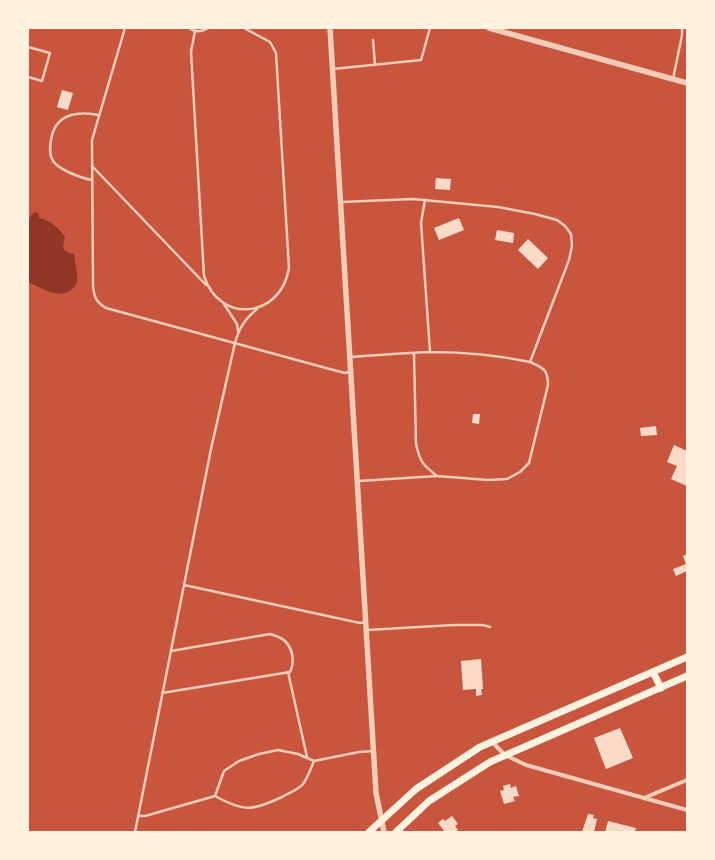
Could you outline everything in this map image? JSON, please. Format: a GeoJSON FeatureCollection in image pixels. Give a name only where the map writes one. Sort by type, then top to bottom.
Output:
{"type":"FeatureCollection","features":[{"type":"Feature","properties":{"kind":"main road"},"geometry":{"type":"LineString","coordinates":[[369,832],[416,789],[480,747],[687,657]]}},
{"type":"Feature","properties":{"kind":"main road"},"geometry":{"type":"LineString","coordinates":[[654,672],[661,688]]}},
{"type":"Feature","properties":{"kind":"main road"},"geometry":{"type":"LineString","coordinates":[[396,832],[429,801],[490,762],[687,676]]}},
{"type":"Feature","properties":{"kind":"street"},"geometry":{"type":"LineString","coordinates":[[330,28],[373,750],[376,793],[384,832]]}},
{"type":"Feature","properties":{"kind":"street"},"geometry":{"type":"LineString","coordinates":[[489,28],[687,83]]}},
{"type":"Feature","properties":{"kind":"street"},"geometry":{"type":"LineString","coordinates":[[492,742],[505,755],[532,767],[687,810]]}},
{"type":"Feature","properties":{"kind":"street"},"geometry":{"type":"LineString","coordinates":[[644,798],[687,780]]}},
{"type":"Feature","properties":{"kind":"lane"},"geometry":{"type":"LineString","coordinates":[[125,28],[98,115],[92,140],[93,286],[94,295],[98,303],[106,308],[337,371],[351,371]]}},
{"type":"Feature","properties":{"kind":"lane"},"geometry":{"type":"LineString","coordinates":[[189,28],[195,31],[204,31],[208,28]]}},
{"type":"Feature","properties":{"kind":"lane"},"geometry":{"type":"LineString","coordinates":[[224,304],[243,310],[259,307],[273,299],[280,292],[288,276],[289,260],[276,53],[270,42],[244,28]]}},
{"type":"Feature","properties":{"kind":"lane"},"geometry":{"type":"LineString","coordinates":[[333,69],[421,60],[430,28]]}},
{"type":"Feature","properties":{"kind":"lane"},"geometry":{"type":"LineString","coordinates":[[673,79],[682,35],[682,28]]}},
{"type":"Feature","properties":{"kind":"lane"},"geometry":{"type":"LineString","coordinates":[[195,31],[191,52],[204,276],[207,285]]}},
{"type":"Feature","properties":{"kind":"lane"},"geometry":{"type":"LineString","coordinates":[[373,40],[374,65]]}},
{"type":"Feature","properties":{"kind":"lane"},"geometry":{"type":"LineString","coordinates":[[28,47],[50,53],[42,81],[28,77]]}},
{"type":"Feature","properties":{"kind":"lane"},"geometry":{"type":"LineString","coordinates":[[92,180],[84,179],[59,167],[52,160],[50,150],[52,137],[57,124],[62,119],[74,114],[86,113],[98,115]]}},
{"type":"Feature","properties":{"kind":"lane"},"geometry":{"type":"LineString","coordinates":[[92,166],[224,304],[237,324],[238,332]]}},
{"type":"Feature","properties":{"kind":"lane"},"geometry":{"type":"LineString","coordinates":[[341,202],[425,200],[498,207],[557,220],[565,226],[571,234],[572,246],[569,260],[530,362]]}},
{"type":"Feature","properties":{"kind":"lane"},"geometry":{"type":"LineString","coordinates":[[425,200],[422,223],[430,352]]}},
{"type":"Feature","properties":{"kind":"lane"},"geometry":{"type":"LineString","coordinates":[[135,832],[211,449],[235,343],[238,332],[244,322],[259,307]]}},
{"type":"Feature","properties":{"kind":"lane"},"geometry":{"type":"LineString","coordinates":[[350,357],[430,352],[481,354],[530,362],[545,369],[548,376],[529,463],[520,472],[507,480],[437,476],[358,481]]}},
{"type":"Feature","properties":{"kind":"lane"},"geometry":{"type":"LineString","coordinates":[[414,353],[416,444],[419,458],[428,469],[437,476]]}},
{"type":"Feature","properties":{"kind":"lane"},"geometry":{"type":"LineString","coordinates":[[184,585],[360,623],[366,622]]}},
{"type":"Feature","properties":{"kind":"lane"},"geometry":{"type":"LineString","coordinates":[[366,630],[468,625],[483,625],[490,627]]}},
{"type":"Feature","properties":{"kind":"lane"},"geometry":{"type":"LineString","coordinates":[[162,693],[290,672],[293,666],[290,649],[286,642],[280,637],[270,634],[171,651]]}},
{"type":"Feature","properties":{"kind":"lane"},"geometry":{"type":"LineString","coordinates":[[288,672],[307,758]]}},
{"type":"Feature","properties":{"kind":"lane"},"geometry":{"type":"LineString","coordinates":[[215,796],[224,771],[239,761],[259,754],[278,750],[298,754],[314,761],[373,750]]}},
{"type":"Feature","properties":{"kind":"lane"},"geometry":{"type":"LineString","coordinates":[[138,816],[145,816],[215,796],[232,806],[255,808],[296,790],[303,784],[314,761]]}},
{"type":"Feature","properties":{"kind":"shaded area"},"geometry":{"type":"Polygon","coordinates":[[[35,212],[38,213],[39,218],[54,224],[60,230],[65,237],[63,246],[64,250],[74,254],[77,282],[73,288],[64,293],[53,293],[28,282],[28,224],[31,215],[35,212]]]}},
{"type":"Feature","properties":{"kind":"building"},"geometry":{"type":"Polygon","coordinates":[[[62,90],[73,93],[68,110],[57,107],[62,90]]]}},
{"type":"Feature","properties":{"kind":"building"},"geometry":{"type":"Polygon","coordinates":[[[436,178],[451,179],[450,190],[435,189],[436,178]]]}},
{"type":"Feature","properties":{"kind":"building"},"geometry":{"type":"Polygon","coordinates":[[[459,218],[464,230],[439,240],[434,228],[459,218]]]}},
{"type":"Feature","properties":{"kind":"building"},"geometry":{"type":"Polygon","coordinates":[[[497,230],[514,233],[513,243],[495,240],[497,230]]]}},
{"type":"Feature","properties":{"kind":"building"},"geometry":{"type":"Polygon","coordinates":[[[528,239],[548,258],[538,269],[518,250],[528,239]]]}},
{"type":"Feature","properties":{"kind":"building"},"geometry":{"type":"Polygon","coordinates":[[[473,414],[480,414],[479,424],[472,423],[473,414]]]}},
{"type":"Feature","properties":{"kind":"building"},"geometry":{"type":"Polygon","coordinates":[[[656,426],[657,435],[641,436],[640,428],[656,426]]]}},
{"type":"Feature","properties":{"kind":"building"},"geometry":{"type":"Polygon","coordinates":[[[674,445],[687,451],[687,486],[671,479],[677,466],[667,462],[674,445]]]}},
{"type":"Feature","properties":{"kind":"building"},"geometry":{"type":"Polygon","coordinates":[[[687,554],[687,571],[676,576],[673,569],[686,564],[683,556],[687,554]]]}},
{"type":"Feature","properties":{"kind":"building"},"geometry":{"type":"Polygon","coordinates":[[[481,659],[483,689],[481,689],[482,695],[476,696],[476,689],[463,690],[461,661],[481,659]]]}},
{"type":"Feature","properties":{"kind":"building"},"geometry":{"type":"Polygon","coordinates":[[[620,728],[633,758],[606,769],[594,738],[620,728]]]}},
{"type":"Feature","properties":{"kind":"building"},"geometry":{"type":"Polygon","coordinates":[[[510,784],[511,788],[516,786],[519,796],[513,797],[515,801],[504,804],[500,791],[504,790],[503,786],[510,784]]]}},
{"type":"Feature","properties":{"kind":"building"},"geometry":{"type":"Polygon","coordinates":[[[588,814],[594,815],[593,818],[597,819],[594,832],[582,832],[588,814]]]}},
{"type":"Feature","properties":{"kind":"building"},"geometry":{"type":"Polygon","coordinates":[[[452,816],[458,824],[455,826],[458,830],[455,832],[445,832],[438,823],[443,819],[445,821],[452,816]]]}},
{"type":"Feature","properties":{"kind":"building"},"geometry":{"type":"Polygon","coordinates":[[[608,821],[636,828],[635,832],[605,832],[608,821]]]}}]}
